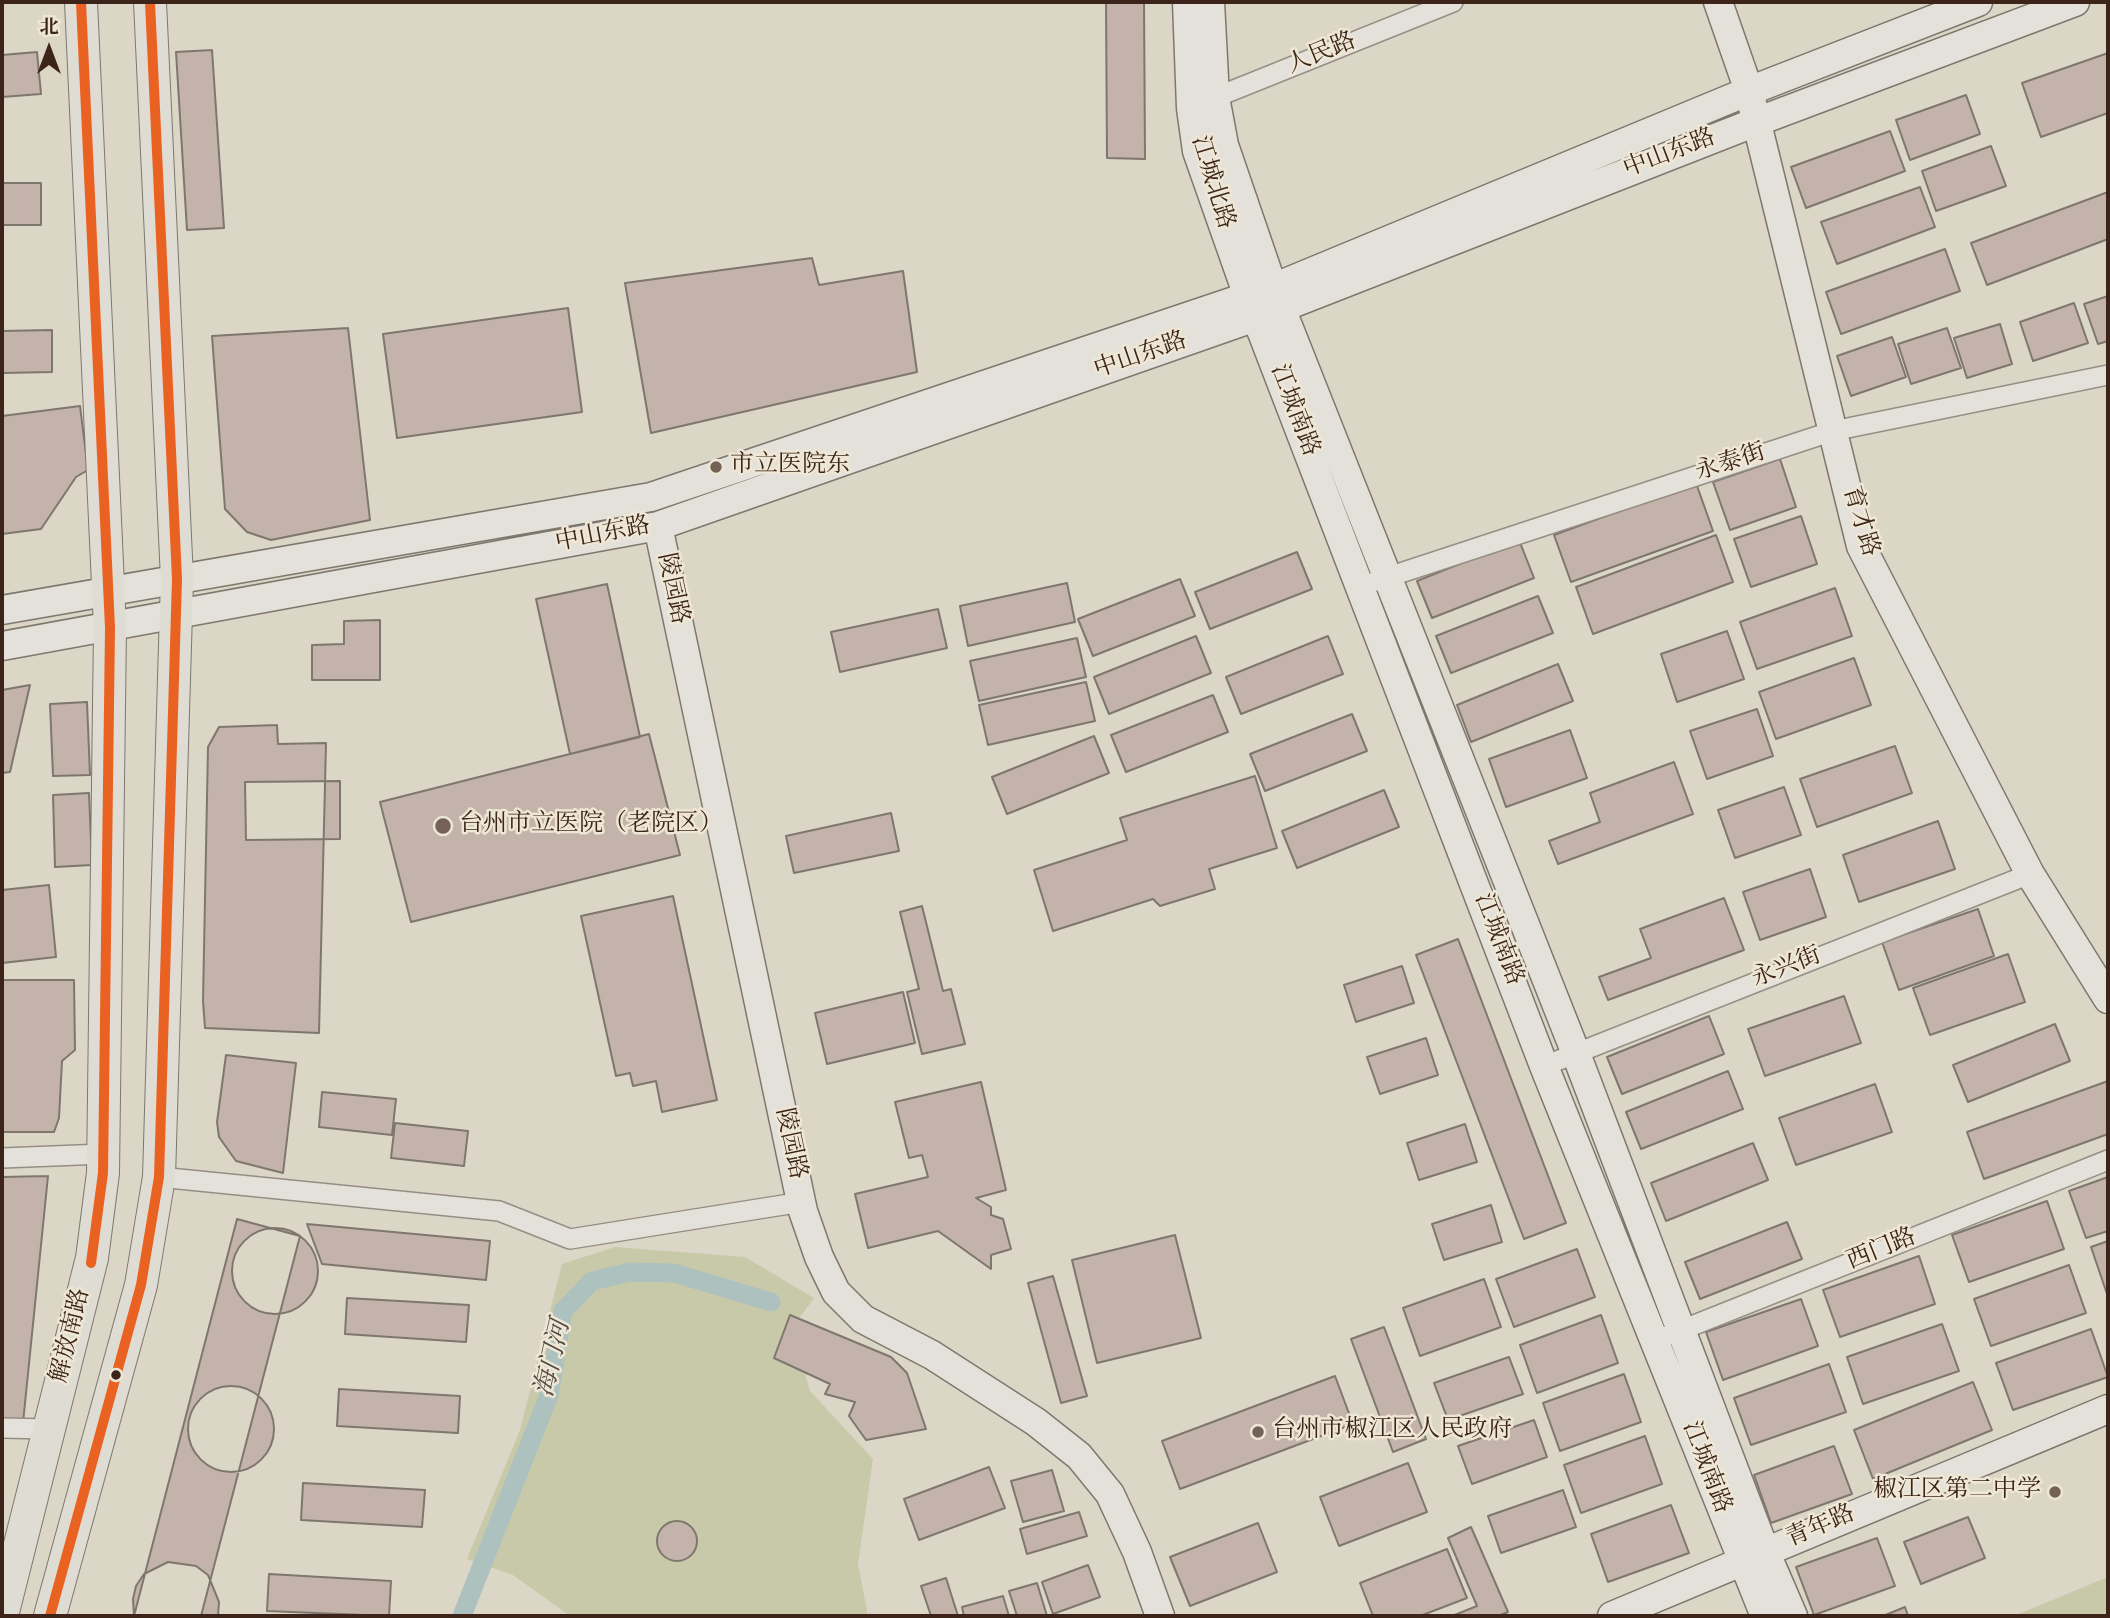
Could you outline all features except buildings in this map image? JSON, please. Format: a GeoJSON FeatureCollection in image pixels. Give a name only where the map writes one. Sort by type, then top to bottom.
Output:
{"type":"FeatureCollection","features":[{"type":"Feature","properties":{"kind":"main road","name":"解放南路"},"geometry":{"type":"LineString","coordinates":[[2,1616],[92,1258],[104,1154],[110,628],[81,2]]}},
{"type":"Feature","properties":{"kind":"main road"},"geometry":{"type":"LineString","coordinates":[[50,1616],[141,1284],[159,1177],[177,579],[150,2]]}},
{"type":"Feature","properties":{"kind":"main road","name":"江城北路"},"geometry":{"type":"LineString","coordinates":[[1186,2],[1203,103],[1224,145],[1265,302]]}},
{"type":"Feature","properties":{"kind":"main road","name":"江城北路"},"geometry":{"type":"LineString","coordinates":[[1203,103],[1210,2]]}},
{"type":"Feature","properties":{"kind":"main road","name":"育才路"},"geometry":{"type":"LineString","coordinates":[[1718,2],[1749,91],[1861,546],[2030,874],[2108,999]]}},
{"type":"Feature","properties":{"kind":"main road","name":"中山东路"},"geometry":{"type":"LineString","coordinates":[[2,610],[651,497],[1265,302],[1749,91],[1978,2]]}},
{"type":"Feature","properties":{"kind":"main road","name":"中山东路"},"geometry":{"type":"LineString","coordinates":[[2,646],[658,526],[2075,2]]}},
{"type":"Feature","properties":{"kind":"main road","name":"江城南路"},"geometry":{"type":"LineString","coordinates":[[1265,302],[1374,581],[1575,1051],[1667,1335]]}},
{"type":"Feature","properties":{"kind":"main road","name":"陵园路"},"geometry":{"type":"LineString","coordinates":[[658,526],[802,1202],[819,1257],[836,1292],[863,1319],[944,1363],[1036,1422],[1079,1456],[1110,1494],[1137,1552],[1160,1616]]}},
{"type":"Feature","properties":{"kind":"main road","name":"江城南路"},"geometry":{"type":"LineString","coordinates":[[1374,581],[1544,1066],[1667,1335],[1757,1564]]}},
{"type":"Feature","properties":{"kind":"main road","name":"青年路"},"geometry":{"type":"LineString","coordinates":[[1612,1616],[1757,1564],[2108,1409]]}},
{"type":"Feature","properties":{"kind":"main road"},"geometry":{"type":"LineString","coordinates":[[1660,1616],[1757,1564],[2108,1429]]}},
{"type":"Feature","properties":{"kind":"main road"},"geometry":{"type":"LineString","coordinates":[[1757,1564],[1765,1616]]}},
{"type":"Feature","properties":{"kind":"main road"},"geometry":{"type":"LineString","coordinates":[[1757,1564],[1793,1616]]}},
{"type":"Feature","properties":{"kind":"street","name":"人民路"},"geometry":{"type":"LineString","coordinates":[[1203,103],[1453,2]]}},
{"type":"Feature","properties":{"kind":"street","name":"永泰街"},"geometry":{"type":"LineString","coordinates":[[1374,581],[1833,431],[2108,375]]}},
{"type":"Feature","properties":{"kind":"street","name":"永兴街"},"geometry":{"type":"LineString","coordinates":[[1544,1066],[1575,1051],[2030,874]]}},
{"type":"Feature","properties":{"kind":"street"},"geometry":{"type":"LineString","coordinates":[[2,1158],[104,1154]]}},
{"type":"Feature","properties":{"kind":"street","name":"西门路"},"geometry":{"type":"LineString","coordinates":[[1667,1335],[2108,1160]]}},
{"type":"Feature","properties":{"kind":"street"},"geometry":{"type":"LineString","coordinates":[[159,1177],[499,1212],[570,1239],[802,1202]]}},
{"type":"Feature","properties":{"kind":"street"},"geometry":{"type":"LineString","coordinates":[[2,1428],[49,1429]]}},
{"type":"Feature","properties":{"kind":"green space"},"geometry":{"type":"Polygon","coordinates":[[[615,1247],[745,1257],[814,1298],[792,1328],[810,1391],[873,1459],[858,1564],[868,1616],[570,1616],[513,1575],[467,1559],[520,1430],[562,1264],[615,1247]]]}},
{"type":"Feature","properties":{"kind":"green space"},"geometry":{"type":"Polygon","coordinates":[[[2108,1577],[2108,1616],[2014,1616],[2108,1577]]]}},
{"type":"Feature","properties":{"kind":"waterway","name":"海门河"},"geometry":{"type":"LineString","coordinates":[[462,1616],[549,1395],[563,1311],[592,1281],[630,1272],[674,1273],[771,1302]]}},
{"type":"Feature","properties":{"kind":"transit line"},"geometry":{"type":"LineString","coordinates":[[81,2],[110,628],[103,1173],[91,1263]]}},
{"type":"Feature","properties":{"kind":"transit line"},"geometry":{"type":"LineString","coordinates":[[50,1616],[141,1285],[159,1177],[177,579],[150,2]]}},
{"type":"Feature","properties":{"kind":"place","name":"市立医院东"},"geometry":{"type":"Point","coordinates":[716,467]}},
{"type":"Feature","properties":{"kind":"place","name":"台州市立医院（老院区）"},"geometry":{"type":"Point","coordinates":[443,826]}},
{"type":"Feature","properties":{"kind":"place","name":"台州市椒江区人民政府"},"geometry":{"type":"Point","coordinates":[1258,1432]}},
{"type":"Feature","properties":{"kind":"place","name":"椒江区第二中学"},"geometry":{"type":"Point","coordinates":[2055,1492]}}]}
